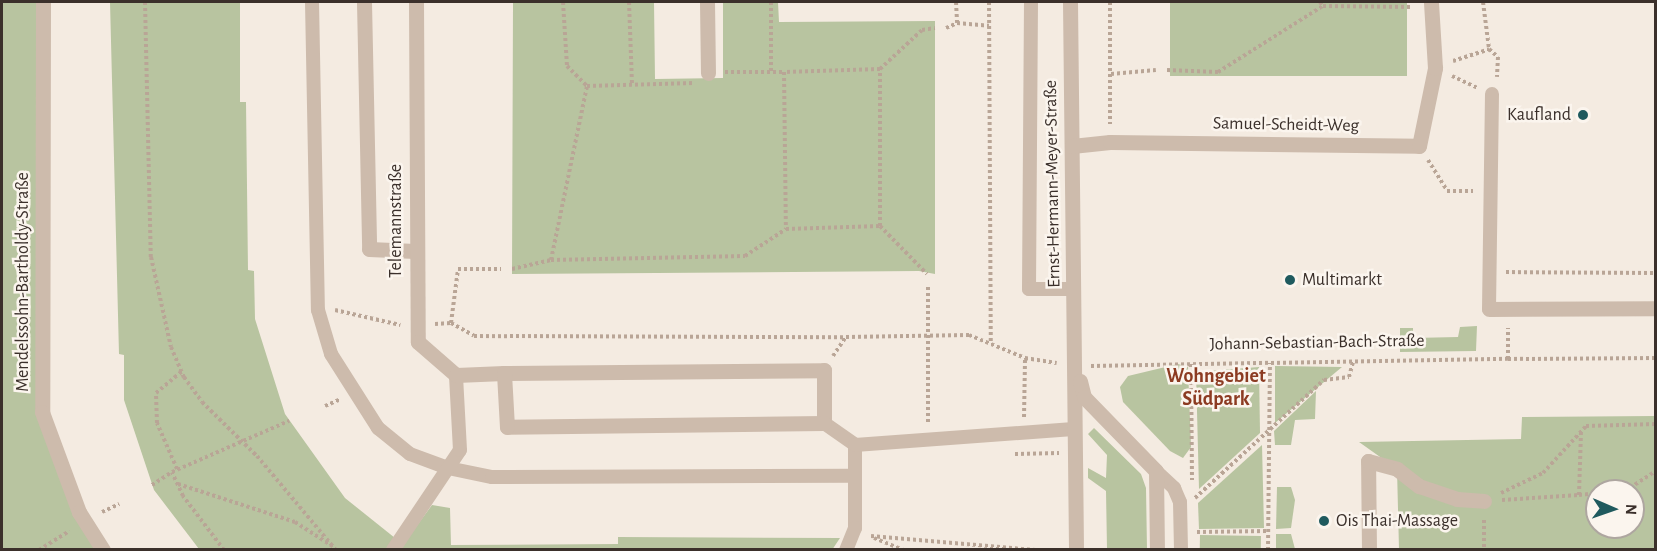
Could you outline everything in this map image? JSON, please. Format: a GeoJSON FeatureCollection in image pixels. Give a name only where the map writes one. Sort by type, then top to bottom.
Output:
{"type":"FeatureCollection","features":[{"type":"Feature","properties":{"kind":"street","name":"Mendelssohn-Bartholdy-Straße"},"geometry":{"type":"LineString","coordinates":[[43,2],[42,412],[84,521],[103,549]]}},
{"type":"Feature","properties":{"kind":"street"},"geometry":{"type":"LineString","coordinates":[[364,2],[369,249],[415,251]]}},
{"type":"Feature","properties":{"kind":"street","name":"Telemannstraße"},"geometry":{"type":"LineString","coordinates":[[416,2],[415,251],[418,342],[456,375]]}},
{"type":"Feature","properties":{"kind":"street"},"geometry":{"type":"LineString","coordinates":[[707,2],[708,73]]}},
{"type":"Feature","properties":{"kind":"street","name":"Ernst-Hermann-Meyer-Straße"},"geometry":{"type":"LineString","coordinates":[[1070,2],[1076,366],[1073,429],[1076,549]]}},
{"type":"Feature","properties":{"kind":"street"},"geometry":{"type":"LineString","coordinates":[[1419,146],[1435,68],[1431,4]]}},
{"type":"Feature","properties":{"kind":"street","name":"Samuel-Scheidt-Weg"},"geometry":{"type":"LineString","coordinates":[[1072,146],[1110,142],[1419,146]]}},
{"type":"Feature","properties":{"kind":"street"},"geometry":{"type":"LineString","coordinates":[[1489,309],[1656,308]]}},
{"type":"Feature","properties":{"kind":"street","name":"Ernst-Hermann-Meyer-Straße"},"geometry":{"type":"LineString","coordinates":[[1076,366],[1084,397],[1156,471]]}},
{"type":"Feature","properties":{"kind":"street"},"geometry":{"type":"LineString","coordinates":[[456,375],[504,373],[824,370],[824,423],[507,427],[504,373]]}},
{"type":"Feature","properties":{"kind":"street"},"geometry":{"type":"LineString","coordinates":[[1369,549],[1368,461],[1397,469],[1419,486],[1457,499],[1484,501]]}},
{"type":"Feature","properties":{"kind":"street"},"geometry":{"type":"LineString","coordinates":[[1156,471],[1157,549]]}},
{"type":"Feature","properties":{"kind":"lane"},"geometry":{"type":"LineString","coordinates":[[312,2],[318,301],[331,354],[378,428],[410,454],[448,468],[492,477],[853,476]]}},
{"type":"Feature","properties":{"kind":"lane"},"geometry":{"type":"LineString","coordinates":[[1031,2],[1029,289],[1074,289]]}},
{"type":"Feature","properties":{"kind":"lane"},"geometry":{"type":"LineString","coordinates":[[1489,309],[1492,94]]}},
{"type":"Feature","properties":{"kind":"lane"},"geometry":{"type":"LineString","coordinates":[[393,549],[460,450],[456,375]]}},
{"type":"Feature","properties":{"kind":"lane"},"geometry":{"type":"LineString","coordinates":[[824,423],[855,445],[1073,429]]}},
{"type":"Feature","properties":{"kind":"lane"},"geometry":{"type":"LineString","coordinates":[[846,549],[855,528],[853,476],[855,445]]}},
{"type":"Feature","properties":{"kind":"lane"},"geometry":{"type":"LineString","coordinates":[[1156,471],[1174,488],[1179,502],[1181,549]]}},
{"type":"Feature","properties":{"kind":"path"},"geometry":{"type":"LineString","coordinates":[[145,2],[151,257],[158,300],[182,371],[202,402],[244,443],[336,549]]}},
{"type":"Feature","properties":{"kind":"path"},"geometry":{"type":"LineString","coordinates":[[563,2],[567,66],[586,86],[707,83],[708,73],[880,69],[922,30],[935,28]]}},
{"type":"Feature","properties":{"kind":"path"},"geometry":{"type":"LineString","coordinates":[[629,2],[632,84]]}},
{"type":"Feature","properties":{"kind":"path"},"geometry":{"type":"LineString","coordinates":[[771,2],[771,72]]}},
{"type":"Feature","properties":{"kind":"path"},"geometry":{"type":"LineString","coordinates":[[956,2],[957,23]]}},
{"type":"Feature","properties":{"kind":"path"},"geometry":{"type":"LineString","coordinates":[[989,2],[991,344]]}},
{"type":"Feature","properties":{"kind":"path"},"geometry":{"type":"LineString","coordinates":[[1110,2],[1110,142]]}},
{"type":"Feature","properties":{"kind":"path"},"geometry":{"type":"LineString","coordinates":[[1435,68],[1492,94],[1497,89],[1498,57],[1489,49],[1483,2]]}},
{"type":"Feature","properties":{"kind":"path"},"geometry":{"type":"LineString","coordinates":[[1167,70],[1218,72],[1321,4],[1431,4]]}},
{"type":"Feature","properties":{"kind":"path"},"geometry":{"type":"LineString","coordinates":[[946,28],[957,23],[989,26]]}},
{"type":"Feature","properties":{"kind":"path"},"geometry":{"type":"LineString","coordinates":[[1435,68],[1489,49]]}},
{"type":"Feature","properties":{"kind":"path"},"geometry":{"type":"LineString","coordinates":[[880,69],[880,226],[927,274]]}},
{"type":"Feature","properties":{"kind":"path"},"geometry":{"type":"LineString","coordinates":[[1111,74],[1156,70]]}},
{"type":"Feature","properties":{"kind":"path"},"geometry":{"type":"LineString","coordinates":[[784,72],[786,229]]}},
{"type":"Feature","properties":{"kind":"path"},"geometry":{"type":"LineString","coordinates":[[551,260],[586,86]]}},
{"type":"Feature","properties":{"kind":"path"},"geometry":{"type":"LineString","coordinates":[[1419,146],[1447,191],[1491,190]]}},
{"type":"Feature","properties":{"kind":"path"},"geometry":{"type":"LineString","coordinates":[[512,268],[551,260],[745,256],[786,229],[880,226]]}},
{"type":"Feature","properties":{"kind":"path"},"geometry":{"type":"LineString","coordinates":[[318,301],[336,310],[389,326],[451,323],[458,269],[501,269]]}},
{"type":"Feature","properties":{"kind":"path"},"geometry":{"type":"LineString","coordinates":[[1490,272],[1656,273]]}},
{"type":"Feature","properties":{"kind":"path"},"geometry":{"type":"LineString","coordinates":[[928,285],[928,440]]}},
{"type":"Feature","properties":{"kind":"path"},"geometry":{"type":"LineString","coordinates":[[1508,309],[1508,359]]}},
{"type":"Feature","properties":{"kind":"path","name":"Johann-Sebastian-Bach-Straße"},"geometry":{"type":"LineString","coordinates":[[451,323],[474,336],[927,337],[969,335],[1025,358],[1076,366],[1656,358]]}},
{"type":"Feature","properties":{"kind":"path"},"geometry":{"type":"LineString","coordinates":[[824,370],[846,337]]}},
{"type":"Feature","properties":{"kind":"path"},"geometry":{"type":"LineString","coordinates":[[1023,433],[1025,358]]}},
{"type":"Feature","properties":{"kind":"path"},"geometry":{"type":"LineString","coordinates":[[1191,364],[1192,501],[1324,380],[1349,377],[1353,362]]}},
{"type":"Feature","properties":{"kind":"path"},"geometry":{"type":"LineString","coordinates":[[1268,549],[1267,432],[1270,363]]}},
{"type":"Feature","properties":{"kind":"path"},"geometry":{"type":"LineString","coordinates":[[177,470],[157,423],[156,393],[182,371]]}},
{"type":"Feature","properties":{"kind":"path"},"geometry":{"type":"LineString","coordinates":[[152,485],[172,472],[244,443],[289,420]]}},
{"type":"Feature","properties":{"kind":"path"},"geometry":{"type":"LineString","coordinates":[[1484,501],[1543,472],[1586,426],[1656,424]]}},
{"type":"Feature","properties":{"kind":"path"},"geometry":{"type":"LineString","coordinates":[[1579,495],[1581,430]]}},
{"type":"Feature","properties":{"kind":"path"},"geometry":{"type":"LineString","coordinates":[[172,472],[177,484],[224,549]]}},
{"type":"Feature","properties":{"kind":"path"},"geometry":{"type":"LineString","coordinates":[[177,484],[295,522],[336,549]]}},
{"type":"Feature","properties":{"kind":"path"},"geometry":{"type":"LineString","coordinates":[[1484,501],[1585,495]]}},
{"type":"Feature","properties":{"kind":"path"},"geometry":{"type":"LineString","coordinates":[[1484,501],[1484,549]]}},
{"type":"Feature","properties":{"kind":"path"},"geometry":{"type":"LineString","coordinates":[[39,549],[84,521]]}},
{"type":"Feature","properties":{"kind":"path"},"geometry":{"type":"LineString","coordinates":[[1192,521],[1192,541]]}},
{"type":"Feature","properties":{"kind":"path"},"geometry":{"type":"LineString","coordinates":[[855,528],[869,536],[904,549]]}},
{"type":"Feature","properties":{"kind":"path"},"geometry":{"type":"LineString","coordinates":[[1192,532],[1268,531]]}},
{"type":"Feature","properties":{"kind":"path"},"geometry":{"type":"LineString","coordinates":[[869,536],[1035,549]]}},
{"type":"Feature","properties":{"kind":"green space"},"geometry":{"type":"Polygon","coordinates":[[[2,2],[43,2],[42,412],[103,549],[2,549],[2,2]]]}},
{"type":"Feature","properties":{"kind":"green space"},"geometry":{"type":"Polygon","coordinates":[[[110,2],[240,2],[240,102],[246,102],[248,270],[254,271],[255,319],[285,414],[345,498],[395,538],[387,549],[199,549],[154,490],[124,400],[124,355],[119,354],[110,2]]]}},
{"type":"Feature","properties":{"kind":"green space"},"geometry":{"type":"Polygon","coordinates":[[[513,2],[654,2],[655,79],[723,78],[723,2],[778,2],[779,22],[935,21],[935,274],[919,271],[512,274],[513,2]]]}},
{"type":"Feature","properties":{"kind":"green space"},"geometry":{"type":"Polygon","coordinates":[[[1170,2],[1407,2],[1407,76],[1170,76],[1170,2]]]}},
{"type":"Feature","properties":{"kind":"green space"},"geometry":{"type":"Polygon","coordinates":[[[1477,326],[1476,351],[1400,352],[1400,328],[1413,328],[1413,338],[1458,337],[1460,327],[1477,326]]]}},
{"type":"Feature","properties":{"kind":"green space"},"geometry":{"type":"Polygon","coordinates":[[[1178,364],[1188,367],[1191,447],[1183,458],[1170,451],[1123,402],[1120,387],[1128,376],[1178,364]]]}},
{"type":"Feature","properties":{"kind":"green space"},"geometry":{"type":"Polygon","coordinates":[[[1275,366],[1342,367],[1275,423],[1275,366]]]}},
{"type":"Feature","properties":{"kind":"green space"},"geometry":{"type":"Polygon","coordinates":[[[1259,367],[1260,433],[1199,489],[1196,372],[1259,367]]]}},
{"type":"Feature","properties":{"kind":"green space"},"geometry":{"type":"Polygon","coordinates":[[[1316,391],[1315,419],[1295,420],[1291,445],[1275,445],[1274,431],[1316,391]]]}},
{"type":"Feature","properties":{"kind":"green space"},"geometry":{"type":"Polygon","coordinates":[[[1655,416],[1655,549],[1399,549],[1397,469],[1359,442],[1521,439],[1522,417],[1655,416]]]}},
{"type":"Feature","properties":{"kind":"green space"},"geometry":{"type":"Polygon","coordinates":[[[1094,428],[1141,474],[1146,488],[1147,549],[1107,549],[1106,491],[1088,478],[1088,468],[1106,478],[1107,455],[1088,434],[1094,428]]]}},
{"type":"Feature","properties":{"kind":"green space"},"geometry":{"type":"Polygon","coordinates":[[[1262,445],[1264,528],[1199,529],[1198,503],[1262,445]]]}},
{"type":"Feature","properties":{"kind":"green space"},"geometry":{"type":"Polygon","coordinates":[[[1277,487],[1291,487],[1295,500],[1291,528],[1276,529],[1277,487]]]}},
{"type":"Feature","properties":{"kind":"green space"},"geometry":{"type":"Polygon","coordinates":[[[432,505],[450,508],[451,545],[618,544],[618,537],[840,538],[832,550],[399,550],[432,505]]]}},
{"type":"Feature","properties":{"kind":"green space"},"geometry":{"type":"Polygon","coordinates":[[[1276,534],[1291,534],[1295,549],[1276,549],[1276,534]]]}},
{"type":"Feature","properties":{"kind":"green space"},"geometry":{"type":"Polygon","coordinates":[[[1200,535],[1261,536],[1261,550],[1200,549],[1200,535]]]}},
{"type":"Feature","properties":{"kind":"place","name":"Kaufland"},"geometry":{"type":"Point","coordinates":[1583,115]}},
{"type":"Feature","properties":{"kind":"place","name":"Multimarkt"},"geometry":{"type":"Point","coordinates":[1290,280]}},
{"type":"Feature","properties":{"kind":"place","name":"Ois Thai-Massage"},"geometry":{"type":"Point","coordinates":[1324,521]}},
{"type":"Feature","properties":{"kind":"district","name":"Wohngebiet Südpark"},"geometry":{"type":"Point","coordinates":[1216,388]}}]}
